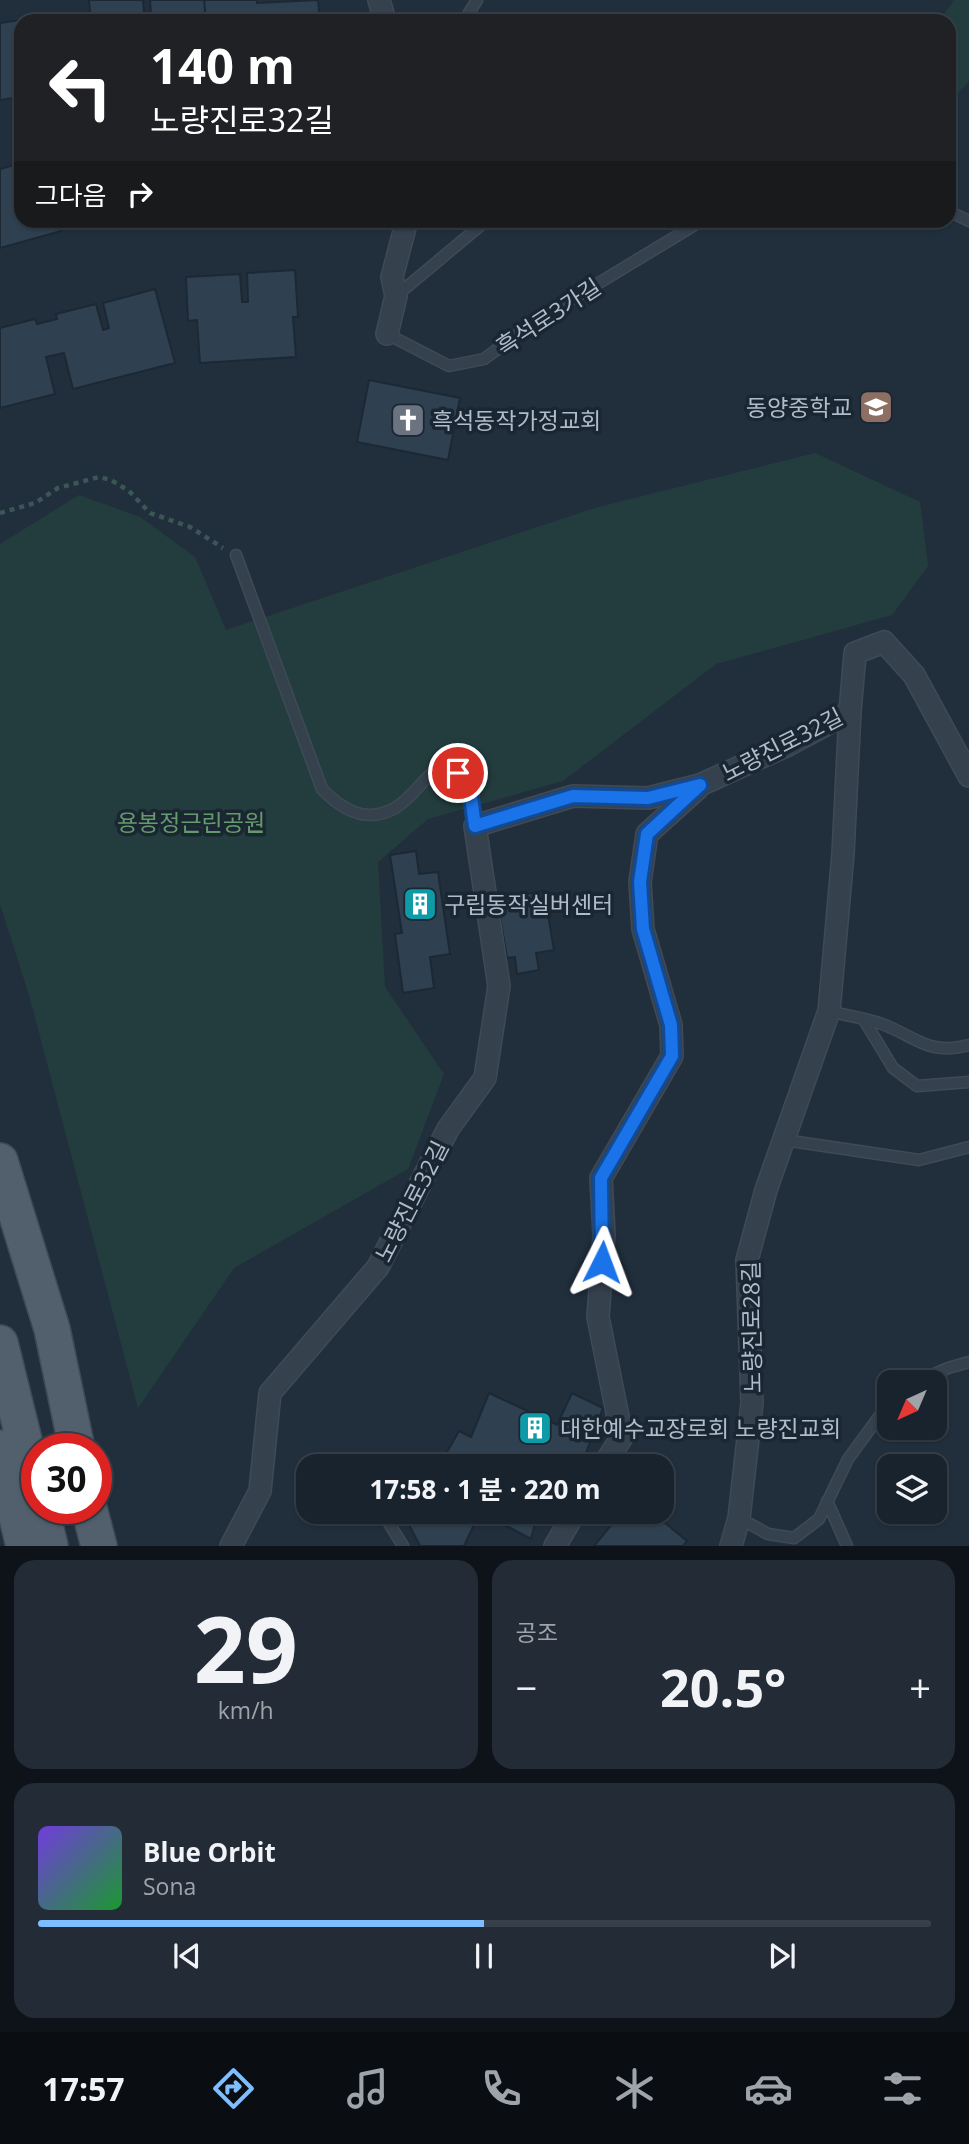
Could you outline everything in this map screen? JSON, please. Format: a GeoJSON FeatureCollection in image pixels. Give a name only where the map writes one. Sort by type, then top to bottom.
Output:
{"type":"FeatureCollection","features":[{"type":"Feature","properties":{"kind":"main road"},"geometry":{"type":"LineString","coordinates":[[0,1161],[52,1329],[74,1433]]}},
{"type":"Feature","properties":{"kind":"main road"},"geometry":{"type":"LineString","coordinates":[[0,1343],[22,1433]]}},
{"type":"Feature","properties":{"kind":"main road"},"geometry":{"type":"LineString","coordinates":[[0,1448],[24,1545]]}},
{"type":"Feature","properties":{"kind":"main road"},"geometry":{"type":"LineString","coordinates":[[45,1524],[50,1545]]}},
{"type":"Feature","properties":{"kind":"main road"},"geometry":{"type":"LineString","coordinates":[[93,1524],[99,1545]]}},
{"type":"Feature","properties":{"kind":"street"},"geometry":{"type":"LineString","coordinates":[[387,334],[396,296],[392,277],[405,228]]}},
{"type":"Feature","properties":{"kind":"street","name":"노량진로32길"},"geometry":{"type":"LineString","coordinates":[[231,1545],[260,1491],[270,1393],[378,1267],[449,1129],[485,1077],[499,986],[475,826],[573,796],[648,798],[700,785],[788,745],[850,712],[855,653],[884,642],[914,675],[969,776]]}},
{"type":"Feature","properties":{"kind":"street","name":"노량진로28길"},"geometry":{"type":"LineString","coordinates":[[731,1545],[739,1518],[752,1403],[747,1260],[783,1140],[829,1011],[843,854],[850,712]]}},
{"type":"Feature","properties":{"kind":"street"},"geometry":{"type":"LineString","coordinates":[[611,1454],[622,1437],[598,1318],[604,1235],[601,1178],[672,1056],[671,1025],[643,929],[640,882],[647,834],[700,785]]}},
{"type":"Feature","properties":{"kind":"street"},"geometry":{"type":"LineString","coordinates":[[555,1545],[568,1524]]}},
{"type":"Feature","properties":{"kind":"lane"},"geometry":{"type":"LineString","coordinates":[[396,296],[478,228]]}},
{"type":"Feature","properties":{"kind":"lane","name":"흑석로3가길"},"geometry":{"type":"LineString","coordinates":[[387,334],[449,366],[484,359],[536,321],[690,228]]}},
{"type":"Feature","properties":{"kind":"lane","name":"노량진로32길"},"geometry":{"type":"LineString","coordinates":[[236,555],[322,789],[340,808],[365,815],[395,808],[433,770],[445,764],[458,773],[470,790],[475,826]]}},
{"type":"Feature","properties":{"kind":"lane"},"geometry":{"type":"LineString","coordinates":[[829,1011],[883,1024],[912,1041],[949,1050],[969,1045]]}},
{"type":"Feature","properties":{"kind":"lane"},"geometry":{"type":"LineString","coordinates":[[864,1020],[893,1068],[917,1086],[969,1082]]}},
{"type":"Feature","properties":{"kind":"lane"},"geometry":{"type":"LineString","coordinates":[[783,1140],[919,1160],[969,1147]]}},
{"type":"Feature","properties":{"kind":"lane"},"geometry":{"type":"LineString","coordinates":[[943,1370],[969,1362]]}},
{"type":"Feature","properties":{"kind":"lane"},"geometry":{"type":"LineString","coordinates":[[739,1518],[768,1534],[794,1538],[819,1519],[848,1459],[877,1419]]}},
{"type":"Feature","properties":{"kind":"lane"},"geometry":{"type":"LineString","coordinates":[[827,1502],[847,1545]]}},
{"type":"Feature","properties":{"kind":"lane"},"geometry":{"type":"LineString","coordinates":[[390,1524],[403,1545]]}},
{"type":"Feature","properties":{"kind":"path"},"geometry":{"type":"LineString","coordinates":[[0,513],[36,503],[58,488],[99,477],[111,480],[129,491],[150,513],[190,527],[236,555]]}},
{"type":"Feature","properties":{"kind":"green space"},"geometry":{"type":"Polygon","coordinates":[[[954,0],[969,0],[969,81],[956,95],[956,14],[944,14],[954,0]]]}},
{"type":"Feature","properties":{"kind":"green space","name":"용봉정근린공원"},"geometry":{"type":"Polygon","coordinates":[[[815,453],[920,502],[928,566],[892,615],[716,664],[563,781],[428,819],[378,862],[385,987],[444,1074],[408,1169],[234,1268],[138,1408],[29,995],[0,904],[0,544],[79,495],[140,517],[195,557],[226,630],[598,507],[815,453]]]}},
{"type":"Feature","properties":{"kind":"building"},"geometry":{"type":"Polygon","coordinates":[[[89,0],[143,0],[144,14],[90,14],[89,0]]]}},
{"type":"Feature","properties":{"kind":"building"},"geometry":{"type":"Polygon","coordinates":[[[150,0],[204,0],[205,14],[144,14],[151,13],[150,0]]]}},
{"type":"Feature","properties":{"kind":"building"},"geometry":{"type":"Polygon","coordinates":[[[204,0],[257,0],[257,3],[318,0],[319,14],[205,14],[204,0]]]}},
{"type":"Feature","properties":{"kind":"building"},"geometry":{"type":"Polygon","coordinates":[[[14,21],[14,98],[0,100],[0,23],[14,21]]]}},
{"type":"Feature","properties":{"kind":"building"},"geometry":{"type":"Polygon","coordinates":[[[14,165],[14,228],[60,228],[61,231],[0,248],[0,169],[14,165]]]}},
{"type":"Feature","properties":{"kind":"building"},"geometry":{"type":"Polygon","coordinates":[[[295,270],[298,317],[293,317],[296,357],[200,363],[197,320],[188,321],[186,277],[240,274],[242,302],[248,302],[247,273],[295,270]]]}},
{"type":"Feature","properties":{"kind":"building"},"geometry":{"type":"Polygon","coordinates":[[[155,289],[175,363],[73,389],[64,353],[46,357],[55,394],[0,408],[0,328],[35,319],[37,324],[57,319],[56,314],[96,304],[103,330],[109,328],[103,303],[155,289]]]}},
{"type":"Feature","properties":{"kind":"building","name":"흑석동작가정교회"},"geometry":{"type":"Polygon","coordinates":[[[369,380],[460,398],[448,460],[357,442],[369,380]]]}},
{"type":"Feature","properties":{"kind":"building","name":"구립동작실버센터"},"geometry":{"type":"Polygon","coordinates":[[[416,851],[419,874],[438,872],[450,954],[430,957],[434,988],[403,993],[395,934],[402,933],[390,855],[416,851]]]}},
{"type":"Feature","properties":{"kind":"building"},"geometry":{"type":"Polygon","coordinates":[[[544,891],[554,950],[536,953],[539,970],[517,974],[515,957],[507,958],[497,899],[544,891]]]}},
{"type":"Feature","properties":{"kind":"building","name":"대한예수교장로회 노량진교회"},"geometry":{"type":"Polygon","coordinates":[[[489,1393],[557,1425],[572,1393],[603,1408],[586,1454],[446,1454],[459,1431],[471,1437],[489,1393]]]}},
{"type":"Feature","properties":{"kind":"building"},"geometry":{"type":"Polygon","coordinates":[[[409,1524],[474,1524],[464,1546],[420,1546],[409,1524]]]}},
{"type":"Feature","properties":{"kind":"building"},"geometry":{"type":"Polygon","coordinates":[[[503,1524],[535,1524],[531,1539],[503,1524]]]}},
{"type":"Feature","properties":{"kind":"building"},"geometry":{"type":"Polygon","coordinates":[[[612,1524],[666,1524],[687,1541],[683,1546],[594,1546],[612,1524]]]}},
{"type":"Feature","properties":{"kind":"place","name":"동양중학교"},"geometry":{"type":"Point","coordinates":[876,407]}},
{"type":"Feature","properties":{"kind":"place","name":"흑석동작가정교회"},"geometry":{"type":"Point","coordinates":[408,420]}},
{"type":"Feature","properties":{"kind":"place","name":"구립동작실버센터"},"geometry":{"type":"Point","coordinates":[420,904]}},
{"type":"Feature","properties":{"kind":"place","name":"대한예수교장로회 노량진교회"},"geometry":{"type":"Point","coordinates":[535,1428]}},
{"type":"Feature","properties":{"kind":"route"},"geometry":{"type":"LineString","coordinates":[[458,773],[470,790],[475,826],[573,796],[648,798],[700,785],[647,834],[640,882],[643,929],[671,1025],[672,1056],[650,1098],[601,1178],[604,1235],[602,1262]]}}]}
